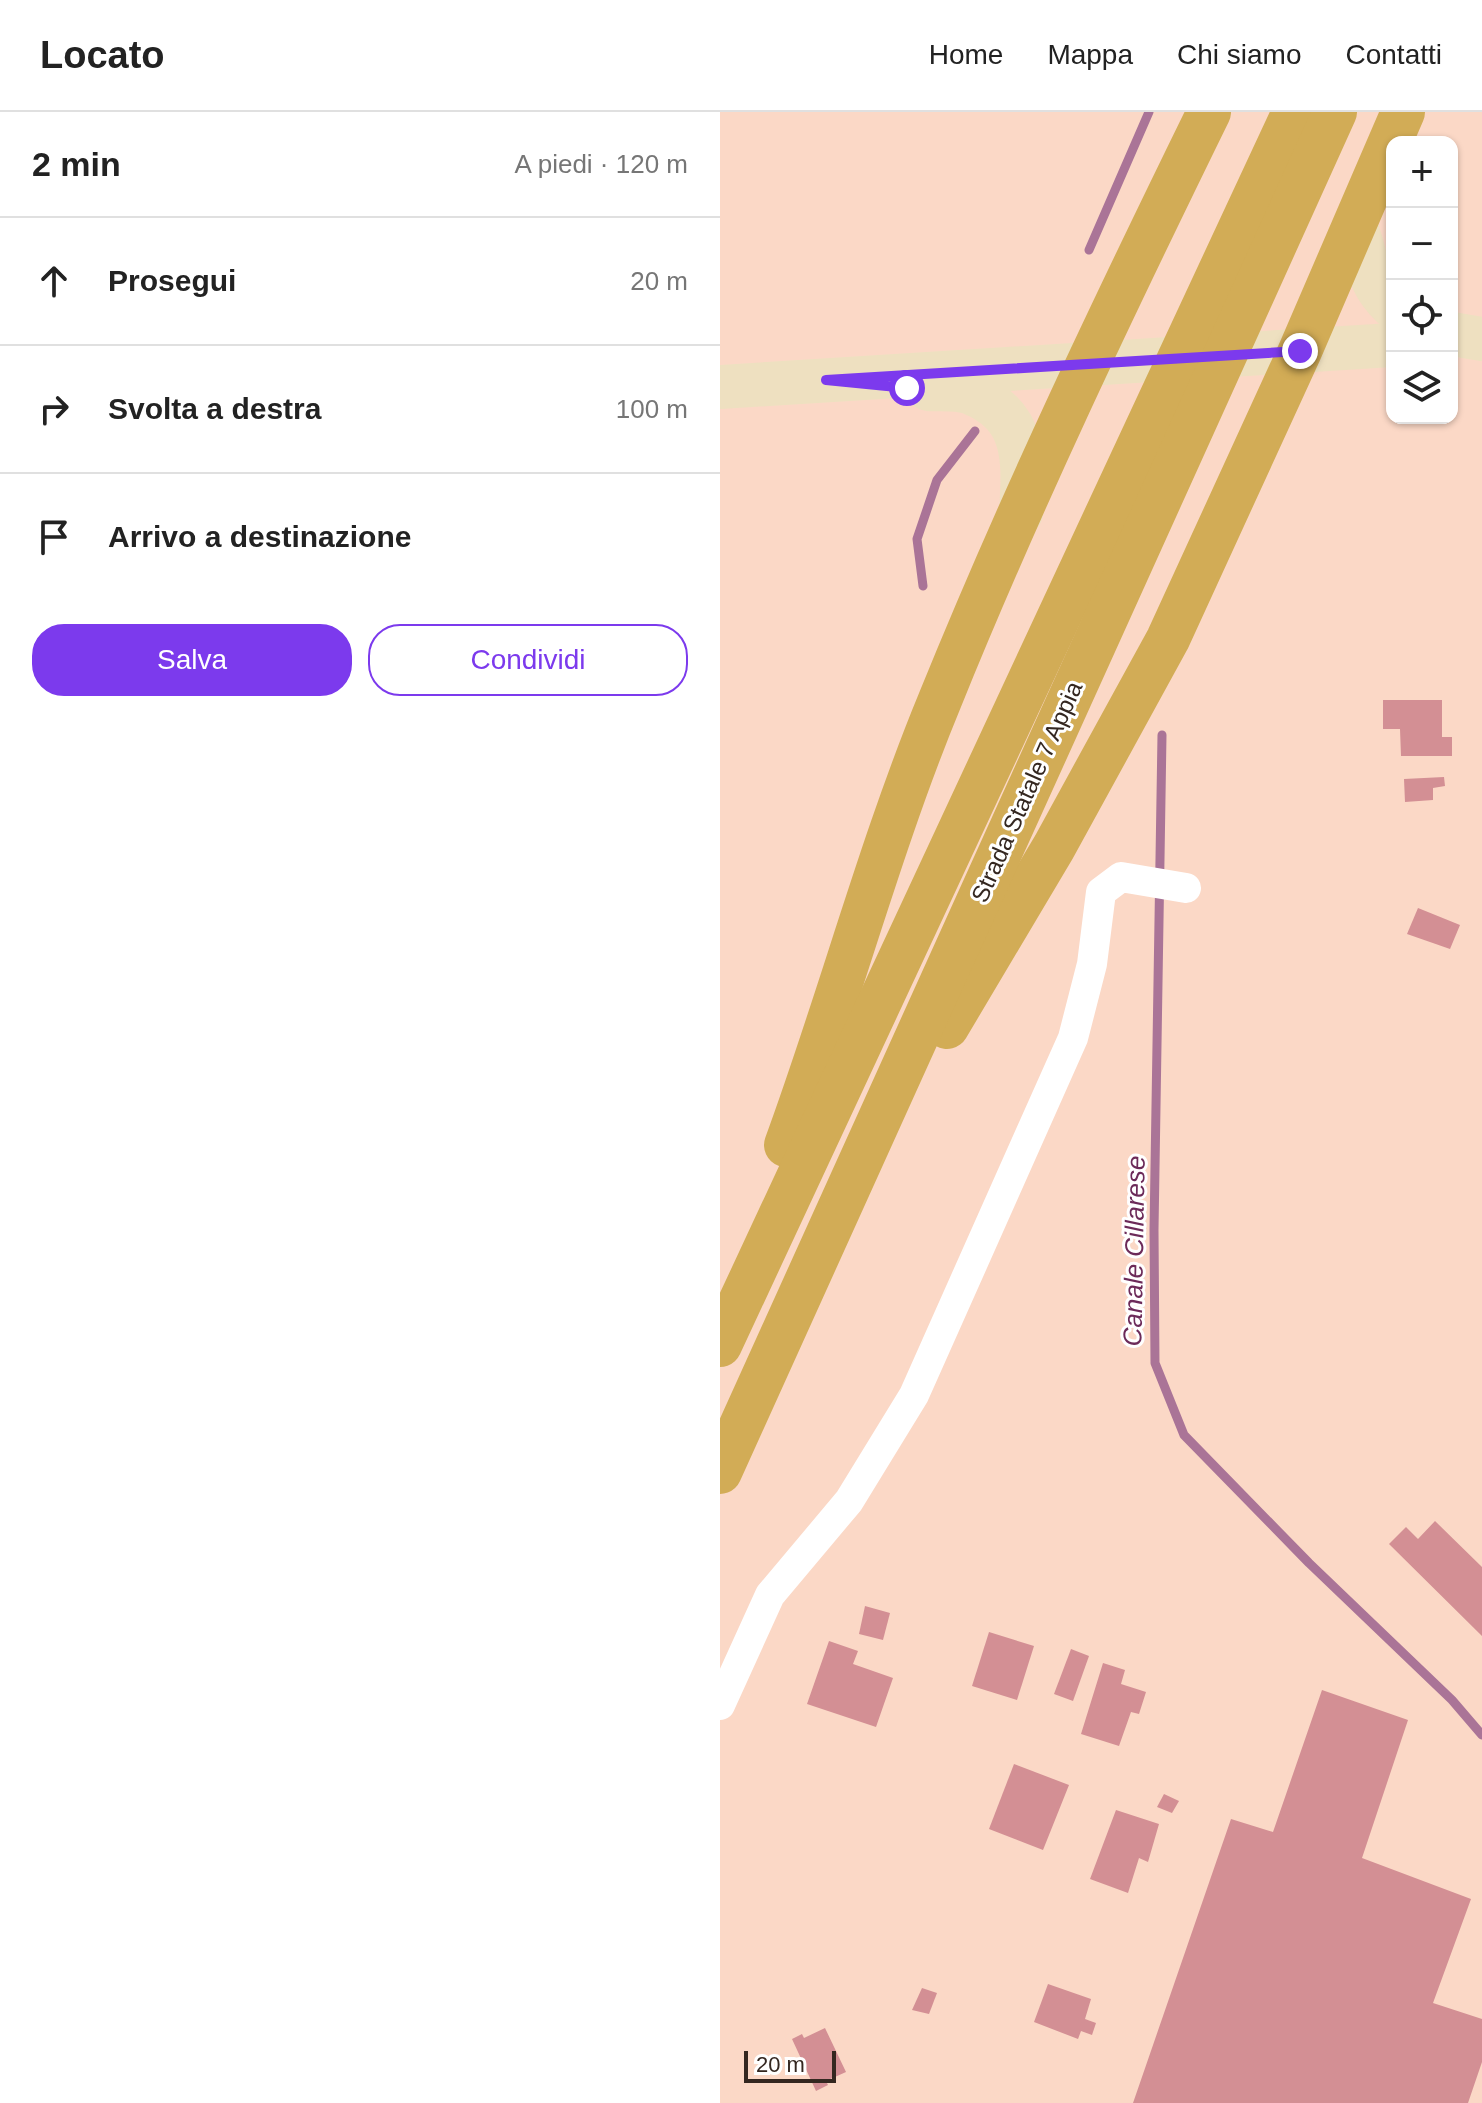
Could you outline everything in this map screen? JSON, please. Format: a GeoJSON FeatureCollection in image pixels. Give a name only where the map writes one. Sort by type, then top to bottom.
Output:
{"type":"FeatureCollection","features":[{"type":"Feature","properties":{"kind":"highway"},"geometry":{"type":"LineString","coordinates":[[720,1322],[791,1132],[879,866],[939,701],[1087,362],[1209,112]]}},
{"type":"Feature","properties":{"kind":"highway","name":"Strada Statale 7 Appia"},"geometry":{"type":"LineString","coordinates":[[720,1472],[1231,292],[1294,112]]}},
{"type":"Feature","properties":{"kind":"highway","name":"Strada Statale 7 Appia"},"geometry":{"type":"LineString","coordinates":[[1231,292],[1335,112]]}},
{"type":"Feature","properties":{"kind":"highway"},"geometry":{"type":"LineString","coordinates":[[747,1413],[835,1255],[926,1064],[1054,847],[1168,639],[1300,351],[1403,112]]}},
{"type":"Feature","properties":{"kind":"highway","name":"Strada Statale 7 Appia"},"geometry":{"type":"LineString","coordinates":[[720,1345],[1170,427]]}},
{"type":"Feature","properties":{"kind":"main road"},"geometry":{"type":"LineString","coordinates":[[1355,224],[1368,271],[1377,291],[1386,300]]}},
{"type":"Feature","properties":{"kind":"main road"},"geometry":{"type":"LineString","coordinates":[[1458,335],[1482,340]]}},
{"type":"Feature","properties":{"kind":"main road"},"geometry":{"type":"LineString","coordinates":[[1458,342],[1482,340]]}},
{"type":"Feature","properties":{"kind":"main road"},"geometry":{"type":"LineString","coordinates":[[720,387],[1386,345]]}},
{"type":"Feature","properties":{"kind":"main road"},"geometry":{"type":"LineString","coordinates":[[826,380],[969,392],[1002,411],[1021,444],[1023,481],[1020,515]]}},
{"type":"Feature","properties":{"kind":"street"},"geometry":{"type":"LineString","coordinates":[[720,1705],[770,1595],[849,1501],[914,1395],[1073,1038],[1092,964],[1101,892],[1121,877],[1186,888]]}},
{"type":"Feature","properties":{"kind":"building"},"geometry":{"type":"Polygon","coordinates":[[[1383,700],[1442,700],[1442,737],[1452,737],[1452,756],[1401,756],[1400,729],[1383,729],[1383,700]]]}},
{"type":"Feature","properties":{"kind":"building"},"geometry":{"type":"Polygon","coordinates":[[[1444,777],[1445,786],[1433,788],[1433,800],[1405,802],[1404,779],[1444,777]]]}},
{"type":"Feature","properties":{"kind":"building"},"geometry":{"type":"Polygon","coordinates":[[[1418,908],[1460,925],[1450,949],[1407,934],[1418,908]]]}},
{"type":"Feature","properties":{"kind":"building"},"geometry":{"type":"Polygon","coordinates":[[[1435,1521],[1482,1567],[1482,1636],[1389,1544],[1406,1527],[1418,1539],[1435,1521]]]}},
{"type":"Feature","properties":{"kind":"building"},"geometry":{"type":"Polygon","coordinates":[[[865,1606],[890,1613],[883,1640],[859,1634],[865,1606]]]}},
{"type":"Feature","properties":{"kind":"building"},"geometry":{"type":"Polygon","coordinates":[[[989,1632],[1034,1646],[1017,1700],[972,1686],[989,1632]]]}},
{"type":"Feature","properties":{"kind":"building"},"geometry":{"type":"Polygon","coordinates":[[[829,1641],[858,1651],[853,1664],[893,1678],[876,1727],[807,1704],[829,1641]]]}},
{"type":"Feature","properties":{"kind":"building"},"geometry":{"type":"Polygon","coordinates":[[[1071,1649],[1089,1656],[1073,1701],[1054,1694],[1071,1649]]]}},
{"type":"Feature","properties":{"kind":"building"},"geometry":{"type":"Polygon","coordinates":[[[1103,1663],[1125,1670],[1121,1684],[1146,1692],[1139,1714],[1131,1712],[1119,1746],[1081,1734],[1103,1663]]]}},
{"type":"Feature","properties":{"kind":"building"},"geometry":{"type":"Polygon","coordinates":[[[1322,1690],[1408,1720],[1362,1858],[1471,1899],[1433,2003],[1482,2019],[1482,2062],[1468,2103],[1133,2103],[1231,1819],[1273,1832],[1322,1690]]]}},
{"type":"Feature","properties":{"kind":"building"},"geometry":{"type":"Polygon","coordinates":[[[1014,1764],[1069,1785],[1043,1850],[989,1829],[1014,1764]]]}},
{"type":"Feature","properties":{"kind":"building"},"geometry":{"type":"Polygon","coordinates":[[[1164,1794],[1179,1801],[1172,1813],[1157,1807],[1164,1794]]]}},
{"type":"Feature","properties":{"kind":"building"},"geometry":{"type":"Polygon","coordinates":[[[1116,1810],[1159,1824],[1148,1862],[1139,1858],[1128,1893],[1090,1879],[1116,1810]]]}},
{"type":"Feature","properties":{"kind":"building"},"geometry":{"type":"Polygon","coordinates":[[[1048,1984],[1091,1999],[1085,2019],[1096,2023],[1092,2035],[1081,2031],[1078,2039],[1034,2022],[1048,1984]]]}},
{"type":"Feature","properties":{"kind":"building"},"geometry":{"type":"Polygon","coordinates":[[[922,1988],[937,1993],[929,2014],[912,2010],[922,1988]]]}},
{"type":"Feature","properties":{"kind":"building"},"geometry":{"type":"Polygon","coordinates":[[[825,2028],[846,2072],[826,2081],[828,2085],[816,2091],[792,2039],[802,2034],[804,2038],[825,2028]]]}},
{"type":"Feature","properties":{"kind":"waterway","name":"Canale Cillarese"},"geometry":{"type":"LineString","coordinates":[[1089,250],[1149,112]]}},
{"type":"Feature","properties":{"kind":"waterway","name":"Canale Cillarese"},"geometry":{"type":"LineString","coordinates":[[923,586],[917,539],[937,480],[975,431]]}},
{"type":"Feature","properties":{"kind":"waterway","name":"Canale Cillarese"},"geometry":{"type":"LineString","coordinates":[[1162,735],[1154,1230],[1155,1363],[1184,1435],[1309,1563],[1452,1700],[1482,1735]]}},
{"type":"Feature","properties":{"kind":"route"},"geometry":{"type":"LineString","coordinates":[[907,388],[826,380],[1300,351]]}}]}
